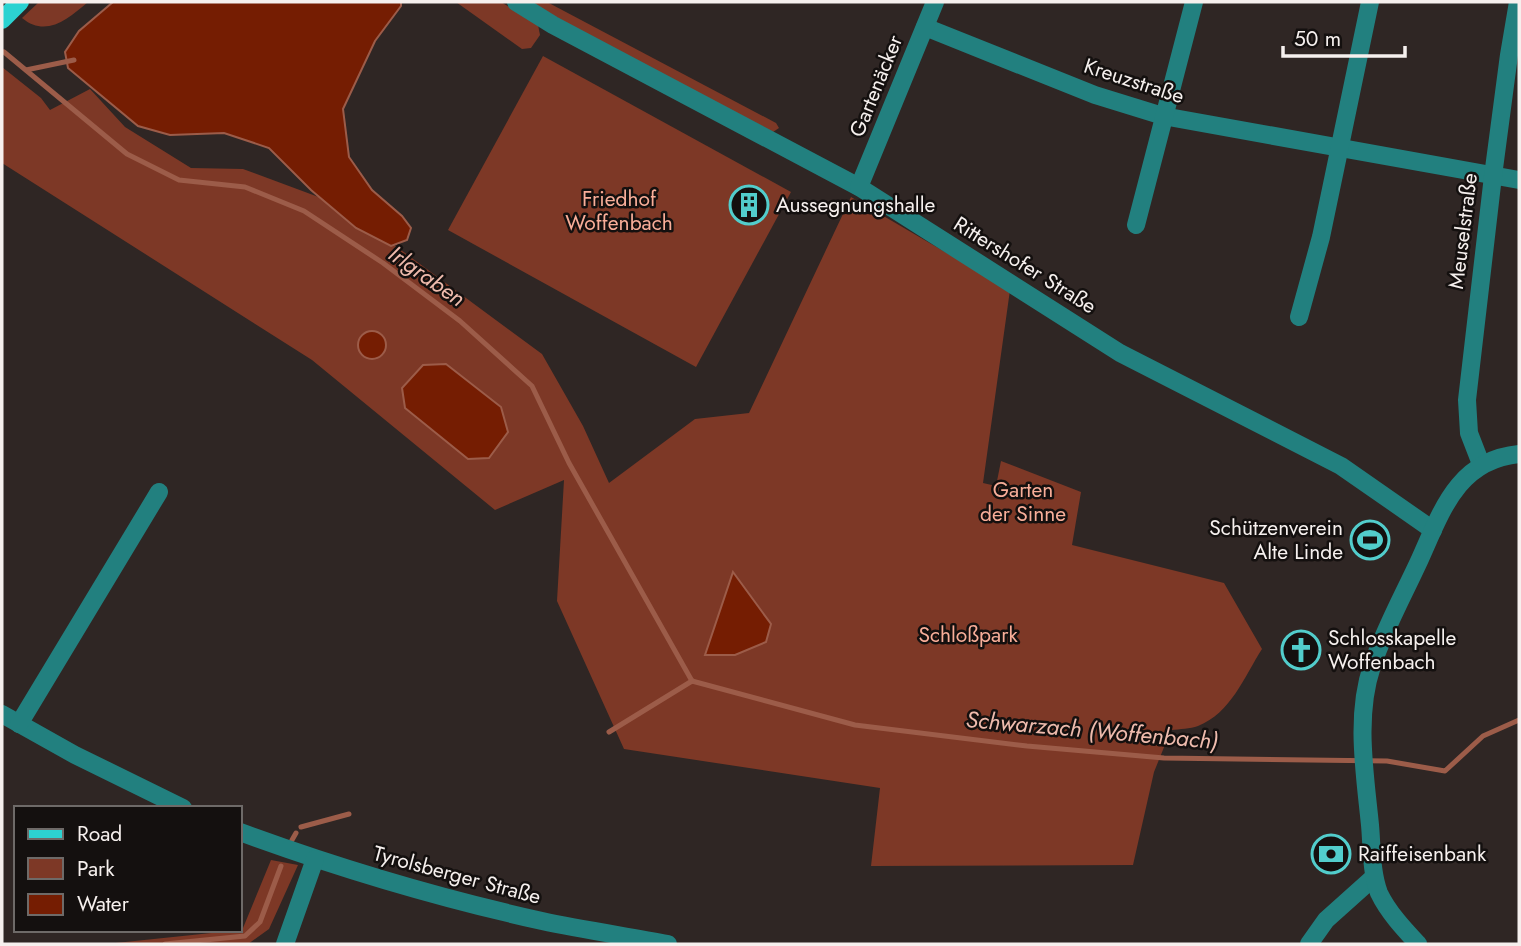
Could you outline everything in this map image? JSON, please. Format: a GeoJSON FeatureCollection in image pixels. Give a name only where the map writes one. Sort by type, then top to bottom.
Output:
{"type":"FeatureCollection","features":[{"type":"Feature","properties":{"kind":"main road"},"geometry":{"type":"LineString","coordinates":[[2,20],[20,2]]}},
{"type":"Feature","properties":{"kind":"street","name":"Rittershofer Straße"},"geometry":{"type":"LineString","coordinates":[[516,2],[553,25],[859,187],[1119,353],[1330,459],[1433,530]]}},
{"type":"Feature","properties":{"kind":"street","name":"Gartenäcker"},"geometry":{"type":"LineString","coordinates":[[859,187],[935,2]]}},
{"type":"Feature","properties":{"kind":"street"},"geometry":{"type":"LineString","coordinates":[[1136,225],[1194,2]]}},
{"type":"Feature","properties":{"kind":"street"},"geometry":{"type":"LineString","coordinates":[[1299,317],[1322,229],[1370,2]]}},
{"type":"Feature","properties":{"kind":"street","name":"Meuselstraße"},"geometry":{"type":"LineString","coordinates":[[1481,464],[1469,433],[1467,400],[1508,55],[1518,2]]}},
{"type":"Feature","properties":{"kind":"street","name":"Kreuzstraße"},"geometry":{"type":"LineString","coordinates":[[925,27],[1095,95],[1163,117],[1519,180]]}},
{"type":"Feature","properties":{"kind":"street"},"geometry":{"type":"LineString","coordinates":[[1418,944],[1387,908],[1374,877],[1364,760],[1364,706],[1372,666],[1452,494],[1481,464],[1497,457],[1519,454]]}},
{"type":"Feature","properties":{"kind":"street"},"geometry":{"type":"LineString","coordinates":[[19,724],[159,492]]}},
{"type":"Feature","properties":{"kind":"street"},"geometry":{"type":"LineString","coordinates":[[2,714],[179,806]]}},
{"type":"Feature","properties":{"kind":"street","name":"Tyrolsberger Straße"},"geometry":{"type":"LineString","coordinates":[[242,833],[315,859],[432,893],[505,912],[668,944]]}},
{"type":"Feature","properties":{"kind":"street"},"geometry":{"type":"LineString","coordinates":[[285,944],[315,859]]}},
{"type":"Feature","properties":{"kind":"street"},"geometry":{"type":"LineString","coordinates":[[1309,944],[1326,920],[1374,877]]}},
{"type":"Feature","properties":{"kind":"green space"},"geometry":{"type":"Polygon","coordinates":[[[39,2],[88,2],[65,20],[40,26],[22,18],[39,2]]]}},
{"type":"Feature","properties":{"kind":"green space"},"geometry":{"type":"Polygon","coordinates":[[[456,2],[501,2],[538,25],[540,35],[531,48],[522,49],[456,2]]]}},
{"type":"Feature","properties":{"kind":"green space"},"geometry":{"type":"Polygon","coordinates":[[[529,2],[547,2],[776,123],[779,128],[773,132],[529,2]]]}},
{"type":"Feature","properties":{"kind":"green space","name":"Friedhof Woffenbach"},"geometry":{"type":"Polygon","coordinates":[[[543,56],[791,192],[696,367],[448,230],[543,56]]]}},
{"type":"Feature","properties":{"kind":"green space"},"geometry":{"type":"Polygon","coordinates":[[[2,67],[41,98],[50,110],[90,89],[125,127],[191,168],[243,169],[340,205],[542,354],[583,426],[609,483],[695,419],[749,413],[851,197],[1010,290],[983,483],[996,486],[1001,461],[1081,492],[1072,545],[1224,583],[1262,649],[1236,693],[1219,712],[1198,726],[1171,730],[1154,772],[1133,865],[871,866],[880,788],[624,749],[557,601],[564,480],[495,510],[312,360],[2,163],[2,67]]]}},
{"type":"Feature","properties":{"kind":"green space"},"geometry":{"type":"Polygon","coordinates":[[[271,860],[298,865],[269,929],[248,944],[106,944],[242,932],[271,860]]]}},
{"type":"Feature","properties":{"kind":"water"},"geometry":{"type":"Polygon","coordinates":[[[113,2],[401,2],[401,6],[375,41],[343,109],[349,157],[372,190],[402,216],[411,228],[407,240],[391,246],[356,228],[311,190],[269,148],[224,133],[170,135],[138,126],[68,68],[65,52],[79,31],[113,2]]]}},
{"type":"Feature","properties":{"kind":"water"},"geometry":{"type":"Polygon","coordinates":[[[372,331],[382,335],[386,345],[382,355],[372,359],[362,355],[358,345],[362,335],[372,331]]]}},
{"type":"Feature","properties":{"kind":"water"},"geometry":{"type":"Polygon","coordinates":[[[446,364],[501,407],[508,432],[489,458],[468,459],[405,408],[402,388],[423,365],[446,364]]]}},
{"type":"Feature","properties":{"kind":"water"},"geometry":{"type":"Polygon","coordinates":[[[733,572],[771,624],[766,642],[735,655],[705,655],[733,572]]]}},
{"type":"Feature","properties":{"kind":"waterway","name":"Irlgraben"},"geometry":{"type":"LineString","coordinates":[[4,52],[127,154],[179,180],[245,187],[304,211],[383,263],[460,321],[532,386],[569,463],[692,681]]}},
{"type":"Feature","properties":{"kind":"waterway"},"geometry":{"type":"LineString","coordinates":[[26,70],[74,60]]}},
{"type":"Feature","properties":{"kind":"waterway","name":"Schwarzach (Woffenbach)"},"geometry":{"type":"LineString","coordinates":[[692,681],[855,725],[1027,746],[1164,758],[1387,761],[1445,771],[1483,736],[1519,720]]}},
{"type":"Feature","properties":{"kind":"waterway"},"geometry":{"type":"LineString","coordinates":[[609,732],[692,681]]}},
{"type":"Feature","properties":{"kind":"waterway"},"geometry":{"type":"LineString","coordinates":[[301,827],[349,814]]}},
{"type":"Feature","properties":{"kind":"waterway"},"geometry":{"type":"LineString","coordinates":[[292,840],[296,833]]}},
{"type":"Feature","properties":{"kind":"waterway"},"geometry":{"type":"LineString","coordinates":[[165,944],[245,936],[260,922],[281,866]]}},
{"type":"Feature","properties":{"kind":"place","name":"Aussegnungshalle"},"geometry":{"type":"Point","coordinates":[749,205]}},
{"type":"Feature","properties":{"kind":"place","name":"Schützenverein Alte Linde"},"geometry":{"type":"Point","coordinates":[1370,540]}},
{"type":"Feature","properties":{"kind":"place","name":"Schlosskapelle Woffenbach"},"geometry":{"type":"Point","coordinates":[1301,650]}},
{"type":"Feature","properties":{"kind":"place","name":"Raiffeisenbank"},"geometry":{"type":"Point","coordinates":[1331,854]}},
{"type":"Feature","properties":{"kind":"park label","name":"Garten der Sinne"},"geometry":{"type":"Point","coordinates":[1023,502]}},
{"type":"Feature","properties":{"kind":"park label","name":"Schloßpark"},"geometry":{"type":"Point","coordinates":[968,635]}}]}
